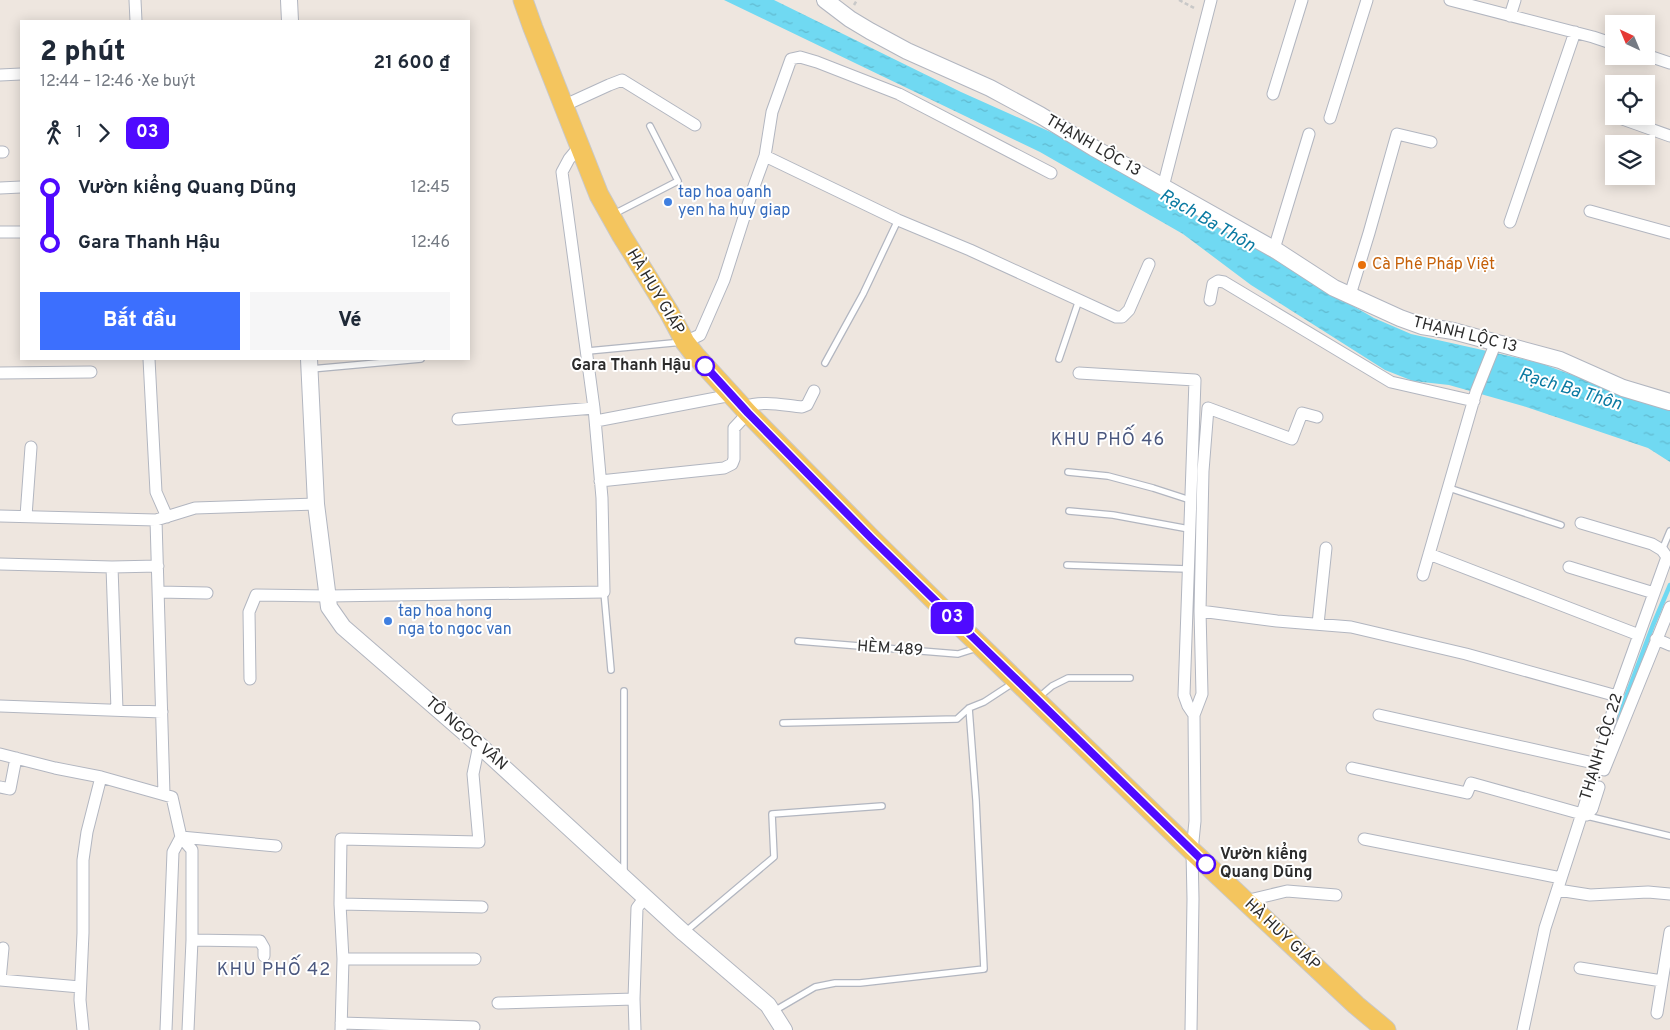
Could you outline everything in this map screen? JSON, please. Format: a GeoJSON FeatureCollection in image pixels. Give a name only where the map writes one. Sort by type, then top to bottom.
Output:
{"type":"FeatureCollection","features":[{"type":"Feature","properties":{"kind":"main road","name":"HÀ HUY GIÁP"},"geometry":{"type":"LineString","coordinates":[[524,0],[599,196],[685,342],[695,355],[741,405],[871,538],[1192,851],[1356,1005],[1386,1030]]}},
{"type":"Feature","properties":{"kind":"street"},"geometry":{"type":"LineString","coordinates":[[135,0],[136,20]]}},
{"type":"Feature","properties":{"kind":"street"},"geometry":{"type":"LineString","coordinates":[[289,0],[290,20]]}},
{"type":"Feature","properties":{"kind":"street","name":"THẠNH LỘC 13"},"geometry":{"type":"LineString","coordinates":[[825,0],[870,31],[908,51],[998,92],[1274,249],[1334,288],[1422,326],[1453,331],[1495,345],[1560,360],[1623,388],[1670,402]]}},
{"type":"Feature","properties":{"kind":"street"},"geometry":{"type":"LineString","coordinates":[[1163,187],[1211,0]]}},
{"type":"Feature","properties":{"kind":"street"},"geometry":{"type":"LineString","coordinates":[[1273,94],[1302,0]]}},
{"type":"Feature","properties":{"kind":"street"},"geometry":{"type":"LineString","coordinates":[[1330,118],[1367,0]]}},
{"type":"Feature","properties":{"kind":"street"},"geometry":{"type":"LineString","coordinates":[[1450,0],[1605,41]]}},
{"type":"Feature","properties":{"kind":"street"},"geometry":{"type":"LineString","coordinates":[[1510,16],[1515,0]]}},
{"type":"Feature","properties":{"kind":"street"},"geometry":{"type":"LineString","coordinates":[[1510,222],[1575,32]]}},
{"type":"Feature","properties":{"kind":"street"},"geometry":{"type":"LineString","coordinates":[[685,342],[700,336],[724,280],[765,156],[772,112],[791,59],[800,57],[817,62],[899,94],[1050,173]]}},
{"type":"Feature","properties":{"kind":"street"},"geometry":{"type":"LineString","coordinates":[[1655,58],[1670,63]]}},
{"type":"Feature","properties":{"kind":"street"},"geometry":{"type":"LineString","coordinates":[[0,75],[20,74]]}},
{"type":"Feature","properties":{"kind":"street"},"geometry":{"type":"LineString","coordinates":[[563,106],[622,80],[695,125]]}},
{"type":"Feature","properties":{"kind":"street"},"geometry":{"type":"LineString","coordinates":[[1639,125],[1670,136]]}},
{"type":"Feature","properties":{"kind":"street"},"geometry":{"type":"LineString","coordinates":[[1274,249],[1309,134]]}},
{"type":"Feature","properties":{"kind":"street"},"geometry":{"type":"LineString","coordinates":[[1350,295],[1396,134],[1431,142]]}},
{"type":"Feature","properties":{"kind":"street"},"geometry":{"type":"LineString","coordinates":[[250,679],[249,612],[256,594],[328,596],[604,592],[596,421],[588,351],[562,172],[568,159],[579,147]]}},
{"type":"Feature","properties":{"kind":"street"},"geometry":{"type":"LineString","coordinates":[[765,156],[898,220],[970,250],[1116,317],[1122,317],[1129,310],[1149,264]]}},
{"type":"Feature","properties":{"kind":"street"},"geometry":{"type":"LineString","coordinates":[[0,188],[20,188]]}},
{"type":"Feature","properties":{"kind":"street"},"geometry":{"type":"LineString","coordinates":[[1590,211],[1670,233]]}},
{"type":"Feature","properties":{"kind":"street"},"geometry":{"type":"LineString","coordinates":[[0,232],[20,232]]}},
{"type":"Feature","properties":{"kind":"street"},"geometry":{"type":"LineString","coordinates":[[1210,300],[1213,284],[1218,281],[1224,282],[1391,382],[1475,396]]}},
{"type":"Feature","properties":{"kind":"street"},"geometry":{"type":"LineString","coordinates":[[1423,576],[1475,396],[1495,345]]}},
{"type":"Feature","properties":{"kind":"street"},"geometry":{"type":"LineString","coordinates":[[149,360],[156,492],[162,518],[158,592],[164,794]]}},
{"type":"Feature","properties":{"kind":"street","name":"TÔ NGỌC VÂN"},"geometry":{"type":"LineString","coordinates":[[309,364],[316,504],[330,607],[343,627],[479,745],[684,933],[768,1005],[784,1030]]}},
{"type":"Feature","properties":{"kind":"street"},"geometry":{"type":"LineString","coordinates":[[0,373],[91,372]]}},
{"type":"Feature","properties":{"kind":"street"},"geometry":{"type":"LineString","coordinates":[[1078,373],[1195,380],[1188,529],[1184,695],[1188,706],[1194,714]]}},
{"type":"Feature","properties":{"kind":"street"},"geometry":{"type":"LineString","coordinates":[[596,421],[763,402],[802,407],[807,405],[814,391]]}},
{"type":"Feature","properties":{"kind":"street"},"geometry":{"type":"LineString","coordinates":[[600,481],[724,468],[732,464],[734,459],[734,428],[741,405]]}},
{"type":"Feature","properties":{"kind":"street"},"geometry":{"type":"LineString","coordinates":[[458,419],[594,408]]}},
{"type":"Feature","properties":{"kind":"street"},"geometry":{"type":"LineString","coordinates":[[1191,1030],[1192,851],[1195,821],[1194,714],[1202,694],[1200,611],[1203,471],[1208,408],[1292,439],[1302,413],[1317,417]]}},
{"type":"Feature","properties":{"kind":"street"},"geometry":{"type":"LineString","coordinates":[[26,516],[31,447]]}},
{"type":"Feature","properties":{"kind":"street"},"geometry":{"type":"LineString","coordinates":[[0,516],[162,518],[195,508],[316,504]]}},
{"type":"Feature","properties":{"kind":"street"},"geometry":{"type":"LineString","coordinates":[[1581,522],[1652,544],[1662,550]]}},
{"type":"Feature","properties":{"kind":"street"},"geometry":{"type":"LineString","coordinates":[[1318,624],[1326,548]]}},
{"type":"Feature","properties":{"kind":"street","name":"THẠNH LỘC 22"},"geometry":{"type":"LineString","coordinates":[[1523,1030],[1545,928],[1584,815],[1617,696],[1667,557],[1662,550]]}},
{"type":"Feature","properties":{"kind":"street"},"geometry":{"type":"LineString","coordinates":[[1430,554],[1639,635]]}},
{"type":"Feature","properties":{"kind":"street"},"geometry":{"type":"LineString","coordinates":[[0,564],[112,567],[158,566]]}},
{"type":"Feature","properties":{"kind":"street"},"geometry":{"type":"LineString","coordinates":[[112,567],[117,710]]}},
{"type":"Feature","properties":{"kind":"street"},"geometry":{"type":"LineString","coordinates":[[1569,567],[1654,593]]}},
{"type":"Feature","properties":{"kind":"street"},"geometry":{"type":"LineString","coordinates":[[158,592],[207,593]]}},
{"type":"Feature","properties":{"kind":"street","name":"THẠNH LỘC 22"},"geometry":{"type":"LineString","coordinates":[[1584,815],[1592,809],[1608,757],[1670,607]]}},
{"type":"Feature","properties":{"kind":"street"},"geometry":{"type":"LineString","coordinates":[[1200,611],[1351,627],[1466,654],[1617,696]]}},
{"type":"Feature","properties":{"kind":"street"},"geometry":{"type":"LineString","coordinates":[[1656,639],[1670,645]]}},
{"type":"Feature","properties":{"kind":"street"},"geometry":{"type":"LineString","coordinates":[[0,706],[162,712]]}},
{"type":"Feature","properties":{"kind":"street"},"geometry":{"type":"LineString","coordinates":[[1379,715],[1598,764]]}},
{"type":"Feature","properties":{"kind":"street"},"geometry":{"type":"LineString","coordinates":[[474,1027],[341,1027],[343,959],[340,904],[341,839],[479,842],[473,774],[479,745]]}},
{"type":"Feature","properties":{"kind":"street"},"geometry":{"type":"LineString","coordinates":[[0,754],[101,777],[172,797],[181,837],[192,850],[192,940],[188,1030]]}},
{"type":"Feature","properties":{"kind":"street"},"geometry":{"type":"LineString","coordinates":[[0,788],[10,789],[16,758]]}},
{"type":"Feature","properties":{"kind":"street"},"geometry":{"type":"LineString","coordinates":[[1352,768],[1468,793],[1471,783],[1584,815]]}},
{"type":"Feature","properties":{"kind":"street"},"geometry":{"type":"LineString","coordinates":[[82,1030],[80,987],[83,933],[83,860],[87,832],[101,777]]}},
{"type":"Feature","properties":{"kind":"street"},"geometry":{"type":"LineString","coordinates":[[181,837],[276,846]]}},
{"type":"Feature","properties":{"kind":"street"},"geometry":{"type":"LineString","coordinates":[[166,1030],[173,852],[181,837]]}},
{"type":"Feature","properties":{"kind":"street"},"geometry":{"type":"LineString","coordinates":[[1364,840],[1559,884],[1590,895],[1648,892],[1670,894]]}},
{"type":"Feature","properties":{"kind":"street"},"geometry":{"type":"LineString","coordinates":[[1245,900],[1287,891],[1336,895]]}},
{"type":"Feature","properties":{"kind":"street"},"geometry":{"type":"LineString","coordinates":[[635,1030],[636,908],[644,897]]}},
{"type":"Feature","properties":{"kind":"street"},"geometry":{"type":"LineString","coordinates":[[340,904],[482,907]]}},
{"type":"Feature","properties":{"kind":"street"},"geometry":{"type":"LineString","coordinates":[[1656,1013],[1670,932]]}},
{"type":"Feature","properties":{"kind":"street"},"geometry":{"type":"LineString","coordinates":[[192,940],[260,941],[264,948],[264,956]]}},
{"type":"Feature","properties":{"kind":"street"},"geometry":{"type":"LineString","coordinates":[[3,948],[0,980],[80,987]]}},
{"type":"Feature","properties":{"kind":"street"},"geometry":{"type":"LineString","coordinates":[[343,959],[474,960]]}},
{"type":"Feature","properties":{"kind":"street"},"geometry":{"type":"LineString","coordinates":[[1580,968],[1662,980]]}},
{"type":"Feature","properties":{"kind":"street"},"geometry":{"type":"LineString","coordinates":[[498,1003],[634,999]]}},
{"type":"Feature","properties":{"kind":"lane"},"geometry":{"type":"LineString","coordinates":[[610,216],[678,181],[650,126]]}},
{"type":"Feature","properties":{"kind":"lane"},"geometry":{"type":"LineString","coordinates":[[825,363],[863,294],[898,220]]}},
{"type":"Feature","properties":{"kind":"lane"},"geometry":{"type":"LineString","coordinates":[[1059,359],[1079,300]]}},
{"type":"Feature","properties":{"kind":"lane"},"geometry":{"type":"LineString","coordinates":[[588,351],[685,342]]}},
{"type":"Feature","properties":{"kind":"lane"},"geometry":{"type":"LineString","coordinates":[[309,364],[399,360]]}},
{"type":"Feature","properties":{"kind":"lane"},"geometry":{"type":"LineString","coordinates":[[1068,472],[1108,476],[1190,500]]}},
{"type":"Feature","properties":{"kind":"lane"},"geometry":{"type":"LineString","coordinates":[[1448,488],[1561,525]]}},
{"type":"Feature","properties":{"kind":"lane"},"geometry":{"type":"LineString","coordinates":[[1069,511],[1114,515],[1188,529]]}},
{"type":"Feature","properties":{"kind":"lane"},"geometry":{"type":"LineString","coordinates":[[1662,550],[1670,531]]}},
{"type":"Feature","properties":{"kind":"lane"},"geometry":{"type":"LineString","coordinates":[[1067,565],[1187,569]]}},
{"type":"Feature","properties":{"kind":"lane"},"geometry":{"type":"LineString","coordinates":[[604,592],[611,670]]}},
{"type":"Feature","properties":{"kind":"lane","name":"HÈM 489"},"geometry":{"type":"LineString","coordinates":[[798,642],[958,654],[982,646]]}},
{"type":"Feature","properties":{"kind":"lane"},"geometry":{"type":"LineString","coordinates":[[1036,699],[1052,686],[1068,678],[1130,678]]}},
{"type":"Feature","properties":{"kind":"lane"},"geometry":{"type":"LineString","coordinates":[[782,723],[957,720],[969,708],[984,702],[1017,680]]}},
{"type":"Feature","properties":{"kind":"lane"},"geometry":{"type":"LineString","coordinates":[[624,691],[624,878]]}},
{"type":"Feature","properties":{"kind":"lane"},"geometry":{"type":"LineString","coordinates":[[772,1012],[815,987],[835,983],[984,969],[976,800],[969,708]]}},
{"type":"Feature","properties":{"kind":"lane"},"geometry":{"type":"LineString","coordinates":[[684,933],[774,856],[772,814],[882,806]]}},
{"type":"Feature","properties":{"kind":"lane"},"geometry":{"type":"LineString","coordinates":[[1584,815],[1670,836]]}},
{"type":"Feature","properties":{"kind":"path"},"geometry":{"type":"LineString","coordinates":[[1179,0],[1207,14]]}},
{"type":"Feature","properties":{"kind":"water","name":"Rạch Ba Thôn"},"geometry":{"type":"Polygon","coordinates":[[[724,0],[774,0],[961,92],[1064,138],[1162,187],[1306,279],[1374,318],[1411,334],[1540,363],[1648,403],[1670,409],[1670,462],[1648,448],[1523,406],[1449,385],[1413,381],[1385,370],[1251,285],[1183,234],[1040,152],[724,0]]]}},
{"type":"Feature","properties":{"kind":"waterway"},"geometry":{"type":"LineString","coordinates":[[1611,737],[1670,585]]}},
{"type":"Feature","properties":{"kind":"bus line","name":"03"},"geometry":{"type":"LineString","coordinates":[[705,366],[748,413],[871,538],[1206,864]]}},
{"type":"Feature","properties":{"kind":"place","name":"tap hoa oanh yen ha huy giap"},"geometry":{"type":"Point","coordinates":[668,202]}},
{"type":"Feature","properties":{"kind":"place","name":"Cà Phê Pháp Việt"},"geometry":{"type":"Point","coordinates":[1362,265]}},
{"type":"Feature","properties":{"kind":"place","name":"Gara Thanh Hậu"},"geometry":{"type":"Point","coordinates":[705,366]}},
{"type":"Feature","properties":{"kind":"place","name":"tap hoa hong nga to ngoc van"},"geometry":{"type":"Point","coordinates":[388,621]}},
{"type":"Feature","properties":{"kind":"place","name":"Vườn kiểng Quang Dũng"},"geometry":{"type":"Point","coordinates":[1206,864]}},
{"type":"Feature","properties":{"kind":"district","name":"KHU PHỐ 46"},"geometry":{"type":"Point","coordinates":[1108,440]}},
{"type":"Feature","properties":{"kind":"district","name":"KHU PHỐ 42"},"geometry":{"type":"Point","coordinates":[274,970]}}]}
